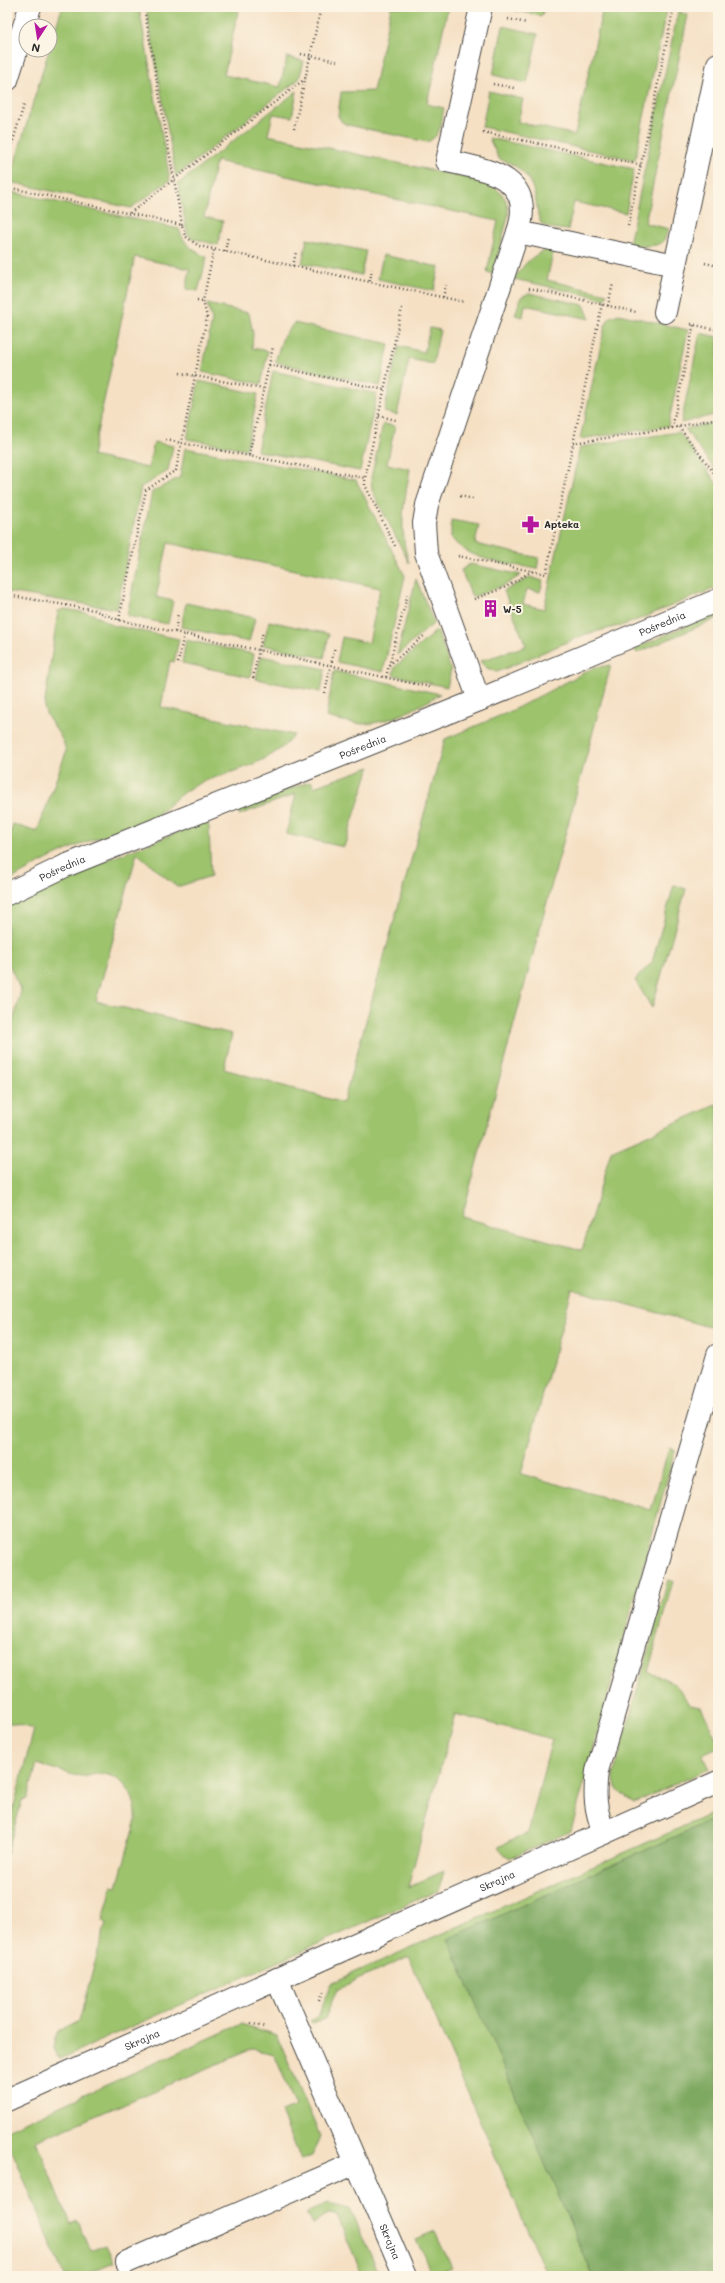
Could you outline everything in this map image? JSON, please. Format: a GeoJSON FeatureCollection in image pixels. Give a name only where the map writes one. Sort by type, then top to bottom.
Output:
{"type":"FeatureCollection","features":[{"type":"Feature","properties":{"kind":"street"},"geometry":{"type":"LineString","coordinates":[[7,80],[30,7]]}},
{"type":"Feature","properties":{"kind":"street"},"geometry":{"type":"LineString","coordinates":[[480,700],[426,554],[424,523],[427,505],[503,282],[518,232],[522,209],[521,199],[515,187],[505,178],[490,170],[447,161],[481,7]]}},
{"type":"Feature","properties":{"kind":"street"},"geometry":{"type":"LineString","coordinates":[[665,312],[718,64]]}},
{"type":"Feature","properties":{"kind":"street"},"geometry":{"type":"LineString","coordinates":[[518,232],[675,265]]}},
{"type":"Feature","properties":{"kind":"street","name":"Pośrednia"},"geometry":{"type":"LineString","coordinates":[[7,894],[65,866],[480,700],[718,600]]}},
{"type":"Feature","properties":{"kind":"street"},"geometry":{"type":"LineString","coordinates":[[604,1833],[596,1813],[594,1795],[597,1771],[718,1355]]}},
{"type":"Feature","properties":{"kind":"street","name":"Skrajna"},"geometry":{"type":"LineString","coordinates":[[7,2100],[718,1782]]}},
{"type":"Feature","properties":{"kind":"street","name":"Skrajna"},"geometry":{"type":"LineString","coordinates":[[277,1979],[405,2276]]}},
{"type":"Feature","properties":{"kind":"street"},"geometry":{"type":"LineString","coordinates":[[127,2262],[356,2162]]}},
{"type":"Feature","properties":{"kind":"path"},"geometry":{"type":"LineString","coordinates":[[144,7],[182,225],[185,236],[191,242],[199,246],[471,303]]}},
{"type":"Feature","properties":{"kind":"path"},"geometry":{"type":"LineString","coordinates":[[294,129],[321,7]]}},
{"type":"Feature","properties":{"kind":"path"},"geometry":{"type":"LineString","coordinates":[[621,254],[674,7]]}},
{"type":"Feature","properties":{"kind":"path"},"geometry":{"type":"LineString","coordinates":[[506,19],[527,23]]}},
{"type":"Feature","properties":{"kind":"path"},"geometry":{"type":"LineString","coordinates":[[301,54],[337,62]]}},
{"type":"Feature","properties":{"kind":"path"},"geometry":{"type":"LineString","coordinates":[[130,214],[305,79]]}},
{"type":"Feature","properties":{"kind":"path"},"geometry":{"type":"LineString","coordinates":[[492,84],[514,88]]}},
{"type":"Feature","properties":{"kind":"path"},"geometry":{"type":"LineString","coordinates":[[478,131],[641,166]]}},
{"type":"Feature","properties":{"kind":"path"},"geometry":{"type":"LineString","coordinates":[[7,187],[182,225]]}},
{"type":"Feature","properties":{"kind":"path"},"geometry":{"type":"LineString","coordinates":[[225,251],[228,237]]}},
{"type":"Feature","properties":{"kind":"path"},"geometry":{"type":"LineString","coordinates":[[118,620],[146,490],[176,470],[206,317],[202,301],[214,249]]}},
{"type":"Feature","properties":{"kind":"path"},"geometry":{"type":"LineString","coordinates":[[293,266],[296,252]]}},
{"type":"Feature","properties":{"kind":"path"},"geometry":{"type":"LineString","coordinates":[[705,271],[708,256]]}},
{"type":"Feature","properties":{"kind":"path"},"geometry":{"type":"LineString","coordinates":[[370,282],[372,269]]}},
{"type":"Feature","properties":{"kind":"path"},"geometry":{"type":"LineString","coordinates":[[503,282],[639,313]]}},
{"type":"Feature","properties":{"kind":"path"},"geometry":{"type":"LineString","coordinates":[[444,297],[446,285]]}},
{"type":"Feature","properties":{"kind":"path"},"geometry":{"type":"LineString","coordinates":[[196,300],[202,301]]}},
{"type":"Feature","properties":{"kind":"path"},"geometry":{"type":"LineString","coordinates":[[453,554],[546,574],[602,304]]}},
{"type":"Feature","properties":{"kind":"path"},"geometry":{"type":"LineString","coordinates":[[398,553],[365,485],[365,478],[402,308]]}},
{"type":"Feature","properties":{"kind":"path"},"geometry":{"type":"LineString","coordinates":[[672,428],[695,317]]}},
{"type":"Feature","properties":{"kind":"path"},"geometry":{"type":"LineString","coordinates":[[686,323],[716,330]]}},
{"type":"Feature","properties":{"kind":"path"},"geometry":{"type":"LineString","coordinates":[[249,455],[272,346]]}},
{"type":"Feature","properties":{"kind":"path"},"geometry":{"type":"LineString","coordinates":[[269,365],[384,390]]}},
{"type":"Feature","properties":{"kind":"path"},"geometry":{"type":"LineString","coordinates":[[180,373],[263,389]]}},
{"type":"Feature","properties":{"kind":"path"},"geometry":{"type":"LineString","coordinates":[[379,416],[396,420]]}},
{"type":"Feature","properties":{"kind":"path"},"geometry":{"type":"LineString","coordinates":[[573,443],[672,428],[718,418]]}},
{"type":"Feature","properties":{"kind":"path"},"geometry":{"type":"LineString","coordinates":[[679,426],[718,478]]}},
{"type":"Feature","properties":{"kind":"path"},"geometry":{"type":"LineString","coordinates":[[166,440],[365,478]]}},
{"type":"Feature","properties":{"kind":"path"},"geometry":{"type":"LineString","coordinates":[[470,601],[506,587],[532,571]]}},
{"type":"Feature","properties":{"kind":"path"},"geometry":{"type":"LineString","coordinates":[[386,677],[410,587]]}},
{"type":"Feature","properties":{"kind":"path"},"geometry":{"type":"LineString","coordinates":[[7,595],[94,610],[118,620],[437,688]]}},
{"type":"Feature","properties":{"kind":"path"},"geometry":{"type":"LineString","coordinates":[[175,632],[178,613]]}},
{"type":"Feature","properties":{"kind":"path"},"geometry":{"type":"LineString","coordinates":[[389,666],[448,615]]}},
{"type":"Feature","properties":{"kind":"path"},"geometry":{"type":"LineString","coordinates":[[253,678],[263,631]]}},
{"type":"Feature","properties":{"kind":"path"},"geometry":{"type":"LineString","coordinates":[[178,663],[184,634]]}},
{"type":"Feature","properties":{"kind":"path"},"geometry":{"type":"LineString","coordinates":[[325,693],[335,646]]}},
{"type":"Feature","properties":{"kind":"green space"},"geometry":{"type":"Polygon","coordinates":[[[62,7],[139,7],[170,180],[131,208],[9,182],[47,58],[58,58],[58,20],[62,7]]]}},
{"type":"Feature","properties":{"kind":"green space"},"geometry":{"type":"Polygon","coordinates":[[[146,7],[239,7],[224,75],[280,87],[287,57],[304,61],[299,79],[176,176],[146,7]]]}},
{"type":"Feature","properties":{"kind":"green space"},"geometry":{"type":"Polygon","coordinates":[[[391,7],[448,7],[427,104],[444,108],[440,128],[436,136],[427,142],[348,125],[342,122],[338,116],[341,92],[373,91],[391,7]]]}},
{"type":"Feature","properties":{"kind":"green space"},"geometry":{"type":"Polygon","coordinates":[[[507,7],[544,7],[542,16],[507,9],[507,7]]]}},
{"type":"Feature","properties":{"kind":"green space"},"geometry":{"type":"Polygon","coordinates":[[[603,7],[667,7],[635,160],[482,127],[489,91],[523,99],[518,122],[575,135],[603,7]]]}},
{"type":"Feature","properties":{"kind":"green space"},"geometry":{"type":"Polygon","coordinates":[[[679,7],[682,7],[681,13],[688,15],[645,223],[669,229],[663,242],[659,244],[646,246],[629,244],[679,7]]]}},
{"type":"Feature","properties":{"kind":"green space"},"geometry":{"type":"Polygon","coordinates":[[[503,26],[538,34],[527,83],[493,75],[503,26]]]}},
{"type":"Feature","properties":{"kind":"green space"},"geometry":{"type":"Polygon","coordinates":[[[297,91],[292,117],[273,114],[268,135],[477,180],[490,185],[500,192],[507,203],[508,217],[493,274],[487,272],[498,221],[216,161],[204,217],[223,221],[218,245],[191,238],[187,232],[178,184],[297,91]]]}},
{"type":"Feature","properties":{"kind":"green space"},"geometry":{"type":"Polygon","coordinates":[[[489,138],[634,169],[626,213],[574,202],[568,230],[544,225],[539,220],[536,199],[531,183],[522,171],[508,162],[499,159],[489,138]]]}},
{"type":"Feature","properties":{"kind":"green space"},"geometry":{"type":"Polygon","coordinates":[[[7,191],[179,229],[186,243],[207,257],[198,291],[186,289],[190,269],[135,257],[92,456],[148,468],[154,442],[173,446],[168,471],[141,487],[117,609],[7,592],[7,191]]]}},
{"type":"Feature","properties":{"kind":"green space"},"geometry":{"type":"Polygon","coordinates":[[[307,239],[366,251],[361,275],[302,263],[307,239]]]}},
{"type":"Feature","properties":{"kind":"green space"},"geometry":{"type":"Polygon","coordinates":[[[554,249],[547,280],[607,294],[605,299],[514,279],[536,255],[547,250],[554,249]]]}},
{"type":"Feature","properties":{"kind":"green space"},"geometry":{"type":"Polygon","coordinates":[[[383,255],[439,267],[434,291],[378,279],[383,255]]]}},
{"type":"Feature","properties":{"kind":"green space"},"geometry":{"type":"Polygon","coordinates":[[[529,293],[584,305],[590,319],[525,305],[523,317],[515,315],[521,297],[529,293]]]}},
{"type":"Feature","properties":{"kind":"green space"},"geometry":{"type":"Polygon","coordinates":[[[207,304],[249,313],[253,334],[252,348],[268,351],[261,384],[202,372],[212,320],[207,304]]]}},
{"type":"Feature","properties":{"kind":"green space"},"geometry":{"type":"Polygon","coordinates":[[[619,314],[688,330],[668,426],[580,439],[605,326],[610,317],[619,314]]]}},
{"type":"Feature","properties":{"kind":"green space"},"geometry":{"type":"Polygon","coordinates":[[[294,323],[389,344],[380,386],[275,362],[283,337],[294,323]]]}},
{"type":"Feature","properties":{"kind":"green space"},"geometry":{"type":"Polygon","coordinates":[[[430,328],[440,330],[433,364],[409,359],[397,415],[384,412],[399,346],[424,352],[430,328]]]}},
{"type":"Feature","properties":{"kind":"green space"},"geometry":{"type":"Polygon","coordinates":[[[700,333],[718,337],[718,414],[681,423],[700,333]]]}},
{"type":"Feature","properties":{"kind":"green space"},"geometry":{"type":"Polygon","coordinates":[[[273,371],[377,394],[360,471],[257,451],[273,371]]]}},
{"type":"Feature","properties":{"kind":"green space"},"geometry":{"type":"Polygon","coordinates":[[[199,381],[258,394],[246,449],[187,439],[199,381]]]}},
{"type":"Feature","properties":{"kind":"green space"},"geometry":{"type":"Polygon","coordinates":[[[718,422],[718,474],[685,429],[718,422]]]}},
{"type":"Feature","properties":{"kind":"green space"},"geometry":{"type":"Polygon","coordinates":[[[383,424],[395,426],[387,464],[410,469],[403,516],[404,538],[409,563],[372,490],[371,478],[383,424]]]}},
{"type":"Feature","properties":{"kind":"green space"},"geometry":{"type":"Polygon","coordinates":[[[679,432],[718,485],[718,587],[627,624],[586,634],[497,672],[485,667],[480,661],[526,646],[504,591],[530,577],[543,581],[540,592],[527,589],[523,604],[544,609],[580,447],[679,432]]]}},
{"type":"Feature","properties":{"kind":"green space"},"geometry":{"type":"Polygon","coordinates":[[[185,448],[356,480],[405,576],[383,672],[337,662],[342,637],[369,643],[380,588],[168,543],[156,597],[173,601],[168,624],[127,616],[152,492],[180,477],[185,448]]]}},
{"type":"Feature","properties":{"kind":"green space"},"geometry":{"type":"Polygon","coordinates":[[[451,520],[479,525],[475,544],[539,558],[537,569],[490,560],[469,552],[459,546],[451,538],[451,520]]]}},
{"type":"Feature","properties":{"kind":"green space"},"geometry":{"type":"Polygon","coordinates":[[[470,564],[521,575],[505,585],[472,597],[461,570],[470,564]]]}},
{"type":"Feature","properties":{"kind":"green space"},"geometry":{"type":"Polygon","coordinates":[[[416,579],[434,623],[397,655],[416,579]]]}},
{"type":"Feature","properties":{"kind":"green space"},"geometry":{"type":"Polygon","coordinates":[[[186,603],[255,618],[249,642],[181,627],[186,603]]]}},
{"type":"Feature","properties":{"kind":"green space"},"geometry":{"type":"Polygon","coordinates":[[[65,609],[93,614],[112,625],[179,639],[174,662],[170,661],[161,707],[294,735],[285,745],[262,760],[250,766],[191,787],[149,820],[72,848],[7,882],[7,845],[13,824],[37,832],[66,752],[62,740],[44,708],[58,611],[65,609]]]}},
{"type":"Feature","properties":{"kind":"green space"},"geometry":{"type":"Polygon","coordinates":[[[718,612],[718,618],[637,653],[634,649],[718,612]]]}},
{"type":"Feature","properties":{"kind":"green space"},"geometry":{"type":"Polygon","coordinates":[[[269,621],[329,634],[324,658],[263,645],[269,621]]]}},
{"type":"Feature","properties":{"kind":"green space"},"geometry":{"type":"Polygon","coordinates":[[[437,630],[451,670],[447,687],[393,675],[395,667],[437,630]]]}},
{"type":"Feature","properties":{"kind":"green space"},"geometry":{"type":"Polygon","coordinates":[[[186,640],[254,654],[250,677],[182,663],[186,640]]]}},
{"type":"Feature","properties":{"kind":"green space"},"geometry":{"type":"Polygon","coordinates":[[[261,656],[325,669],[321,692],[256,679],[261,656]]]}},
{"type":"Feature","properties":{"kind":"green space"},"geometry":{"type":"Polygon","coordinates":[[[611,665],[462,1217],[582,1250],[611,1151],[718,1104],[718,1295],[709,1327],[572,1289],[521,1474],[651,1510],[669,1448],[675,1450],[571,1831],[509,1859],[498,1847],[528,1833],[552,1739],[455,1714],[408,1887],[444,1871],[439,1890],[59,2059],[54,2048],[57,2032],[79,2021],[106,1922],[103,1921],[112,1886],[117,1887],[136,1819],[136,1811],[131,1795],[121,1782],[114,1777],[106,1774],[97,1774],[82,1777],[37,1764],[27,1799],[22,1800],[7,1854],[7,1833],[34,1729],[7,1722],[7,1044],[21,991],[7,960],[7,905],[105,861],[206,822],[209,826],[211,876],[177,887],[137,853],[96,1001],[232,1034],[224,1069],[343,1103],[445,739],[511,711],[593,668],[611,665]]]}},
{"type":"Feature","properties":{"kind":"green space"},"geometry":{"type":"Polygon","coordinates":[[[334,671],[440,694],[393,718],[362,724],[344,721],[326,717],[334,671]]]}},
{"type":"Feature","properties":{"kind":"green space"},"geometry":{"type":"Polygon","coordinates":[[[370,767],[344,847],[286,834],[296,794],[239,815],[238,808],[311,781],[314,787],[370,767]]]}},
{"type":"Feature","properties":{"kind":"green space"},"geometry":{"type":"Polygon","coordinates":[[[674,885],[686,889],[652,1008],[635,980],[652,962],[674,885]]]}},
{"type":"Feature","properties":{"kind":"green space"},"geometry":{"type":"Polygon","coordinates":[[[668,1580],[673,1581],[648,1672],[668,1680],[677,1686],[689,1705],[701,1707],[718,1742],[718,1748],[702,1755],[709,1769],[634,1803],[619,1791],[615,1784],[614,1774],[668,1580]]]}},
{"type":"Feature","properties":{"kind":"green space"},"geometry":{"type":"Polygon","coordinates":[[[718,1811],[718,1817],[449,1939],[593,2276],[547,2276],[409,1957],[337,1989],[325,2019],[313,2024],[310,2021],[318,2017],[331,1983],[718,1811]]]}},
{"type":"Feature","properties":{"kind":"green space"},"geometry":{"type":"Polygon","coordinates":[[[718,1817],[718,2276],[593,2276],[448,1939],[718,1817]]]}},
{"type":"Feature","properties":{"kind":"green space"},"geometry":{"type":"Polygon","coordinates":[[[241,2024],[277,2035],[320,2136],[312,2156],[301,2160],[281,2112],[296,2106],[274,2054],[253,2049],[36,2141],[71,2224],[78,2221],[90,2251],[106,2245],[114,2262],[87,2273],[88,2276],[65,2276],[7,2139],[7,2130],[241,2024]]]}},
{"type":"Feature","properties":{"kind":"green space"},"geometry":{"type":"Polygon","coordinates":[[[329,2203],[350,2208],[380,2276],[363,2276],[337,2216],[330,2214],[312,2223],[306,2213],[329,2203]]]}},
{"type":"Feature","properties":{"kind":"green space"},"geometry":{"type":"Polygon","coordinates":[[[435,2231],[452,2268],[433,2276],[416,2239],[435,2231]]]}},
{"type":"Feature","properties":{"kind":"place","name":"Apteka"},"geometry":{"type":"Point","coordinates":[531,524]}},
{"type":"Feature","properties":{"kind":"place","name":"W-5"},"geometry":{"type":"Point","coordinates":[490,609]}}]}
